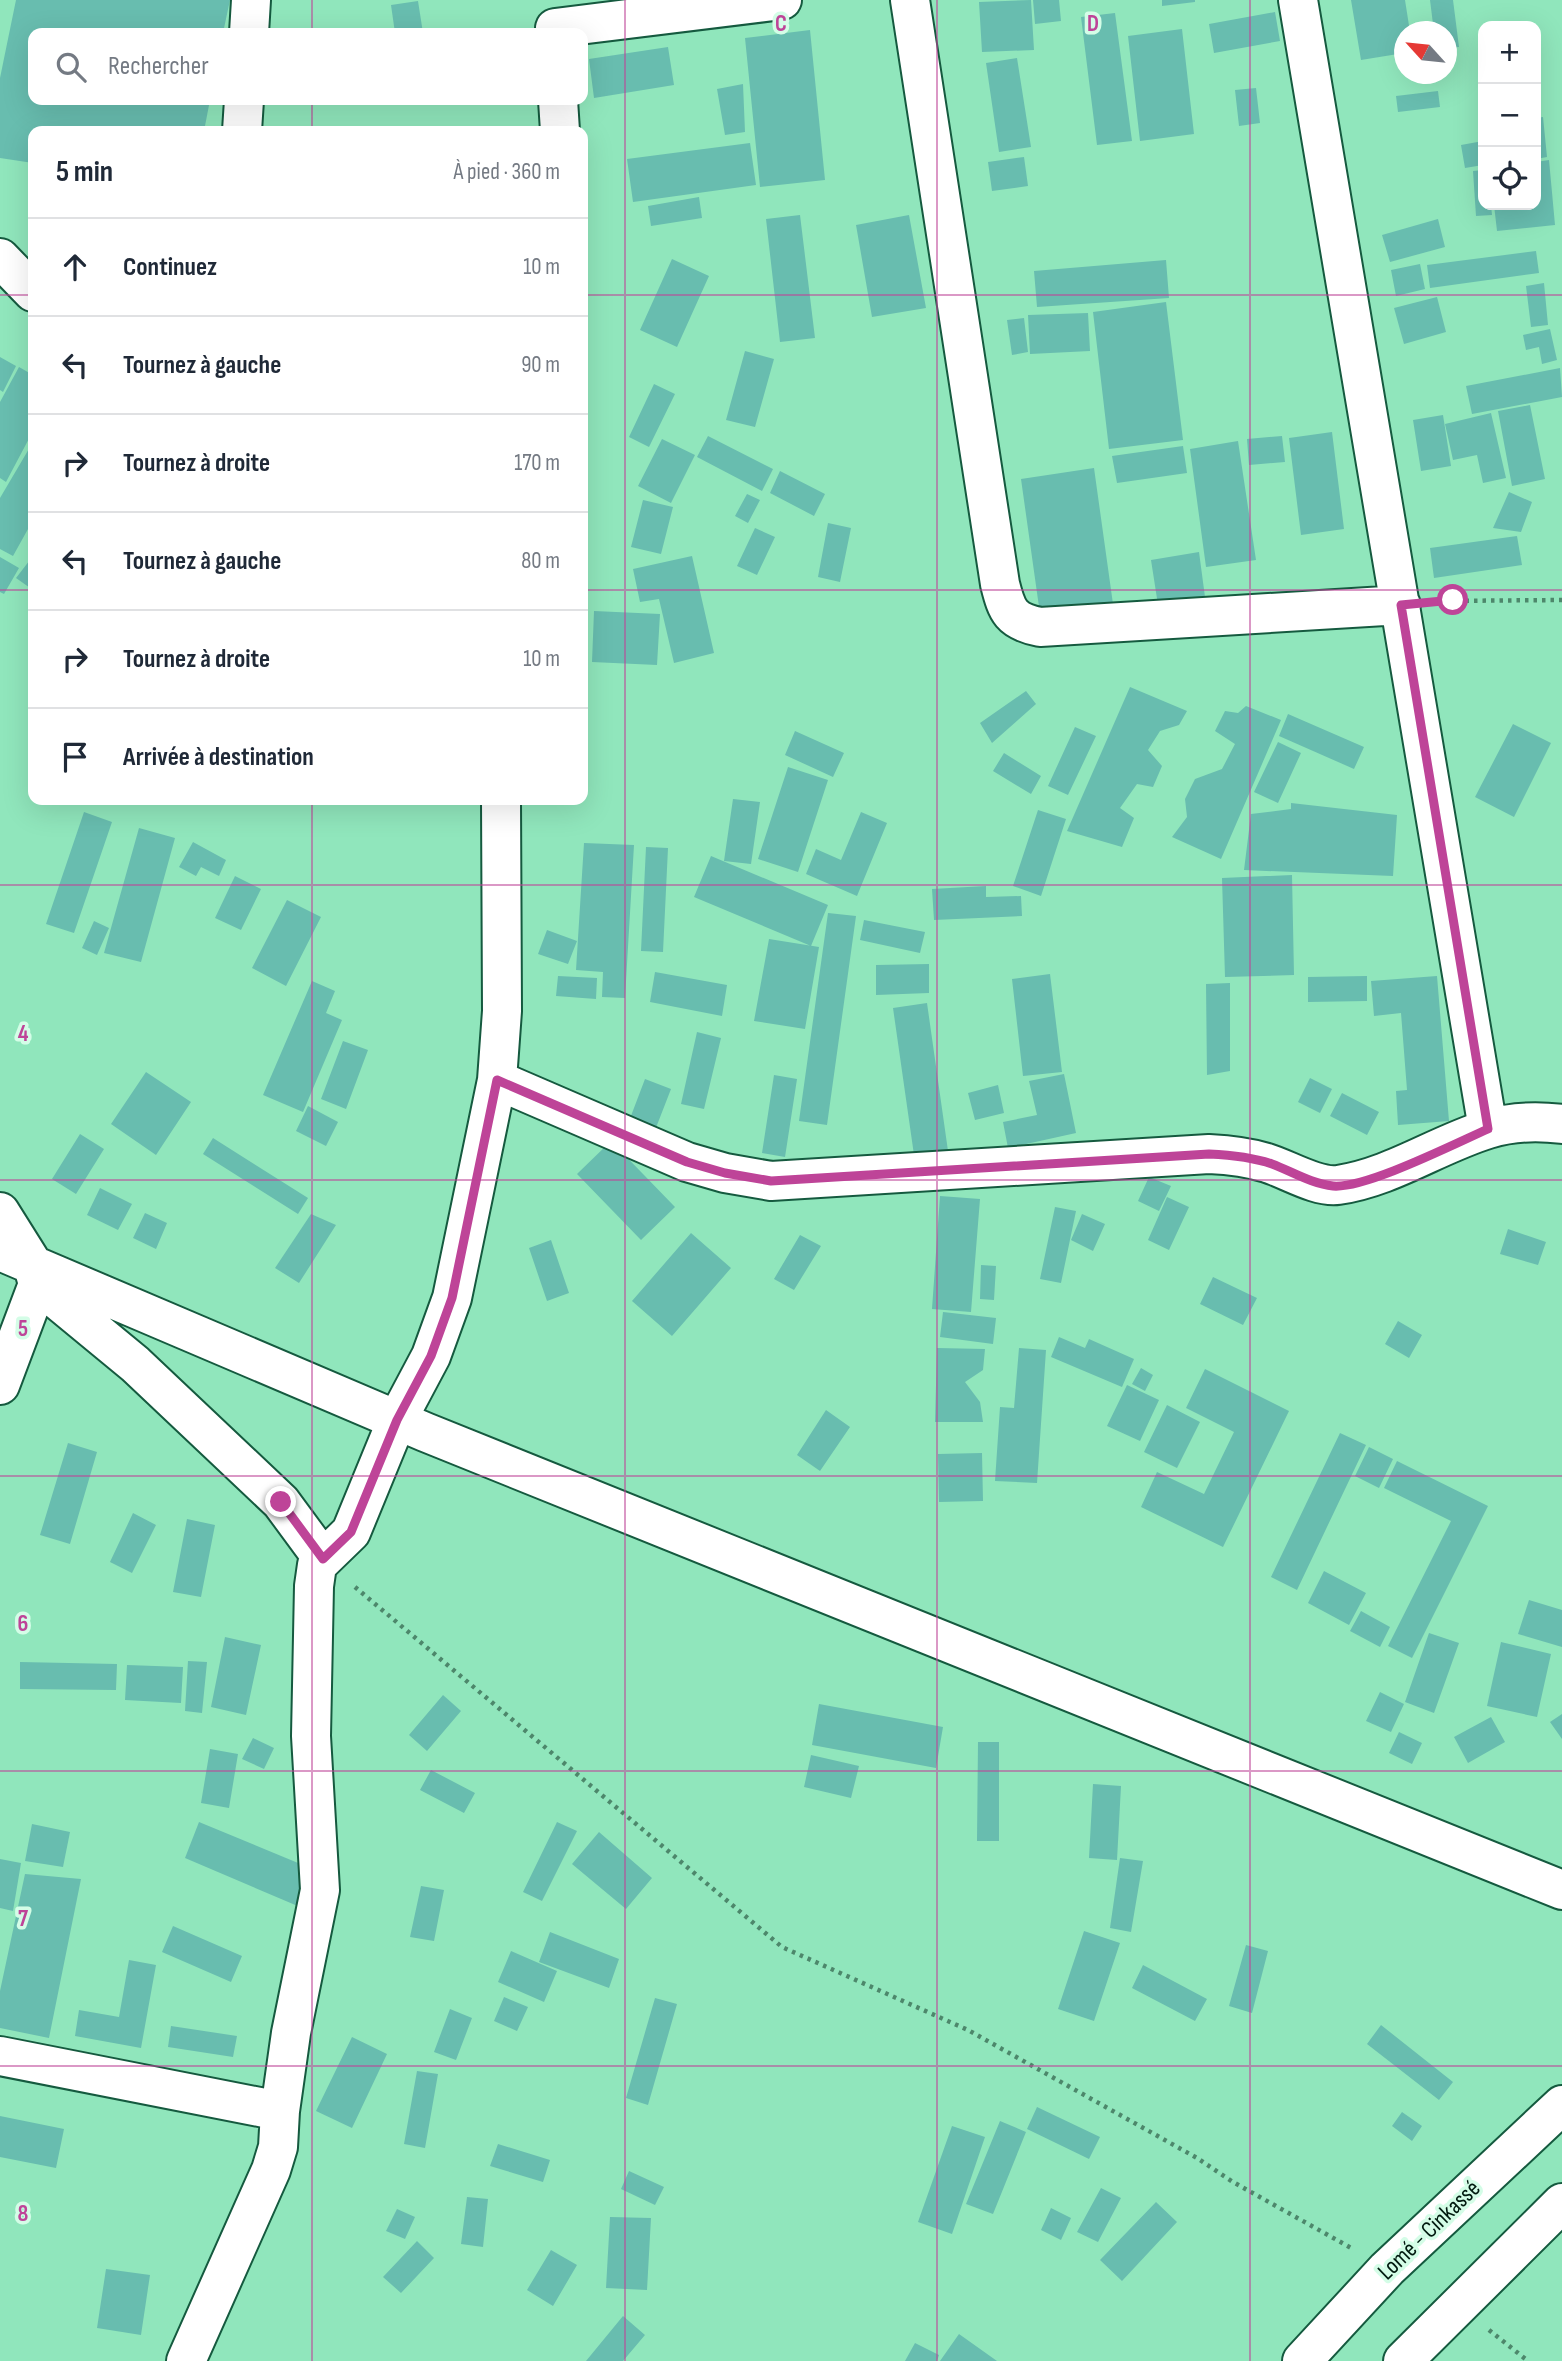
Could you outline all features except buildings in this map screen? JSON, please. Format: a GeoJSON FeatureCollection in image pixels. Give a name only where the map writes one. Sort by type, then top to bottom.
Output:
{"type":"FeatureCollection","features":[{"type":"Feature","properties":{"kind":"main road"},"geometry":{"type":"LineString","coordinates":[[249,28],[251,0]]}},
{"type":"Feature","properties":{"kind":"main road"},"geometry":{"type":"LineString","coordinates":[[553,20],[782,0]]}},
{"type":"Feature","properties":{"kind":"main road"},"geometry":{"type":"LineString","coordinates":[[909,0],[1000,584],[1011,615],[1023,624],[1040,627],[1401,605]]}},
{"type":"Feature","properties":{"kind":"main road"},"geometry":{"type":"LineString","coordinates":[[1298,0],[1488,1129]]}},
{"type":"Feature","properties":{"kind":"main road"},"geometry":{"type":"LineString","coordinates":[[242,126],[244,105]]}},
{"type":"Feature","properties":{"kind":"main road"},"geometry":{"type":"LineString","coordinates":[[558,105],[560,126]]}},
{"type":"Feature","properties":{"kind":"main road"},"geometry":{"type":"LineString","coordinates":[[0,256],[28,251]]}},
{"type":"Feature","properties":{"kind":"main road"},"geometry":{"type":"LineString","coordinates":[[0,256],[28,287]]}},
{"type":"Feature","properties":{"kind":"main road"},"geometry":{"type":"LineString","coordinates":[[187,2361],[271,2171],[278,2147],[291,2033],[320,1891],[310,1736],[314,1586],[317,1564],[351,1532],[397,1420],[431,1356],[452,1298],[497,1080],[502,1011],[500,805]]}},
{"type":"Feature","properties":{"kind":"main road"},"geometry":{"type":"LineString","coordinates":[[497,1080],[687,1162],[725,1173],[771,1181],[1209,1154],[1237,1155],[1269,1163],[1307,1179],[1334,1186],[1387,1172],[1488,1129],[1523,1123],[1562,1124]]}},
{"type":"Feature","properties":{"kind":"main road"},"geometry":{"type":"LineString","coordinates":[[0,1212],[23,1266],[135,1364],[281,1502],[323,1559]]}},
{"type":"Feature","properties":{"kind":"main road"},"geometry":{"type":"LineString","coordinates":[[23,1266],[397,1420],[1562,1890]]}},
{"type":"Feature","properties":{"kind":"main road"},"geometry":{"type":"LineString","coordinates":[[0,1385],[23,1266]]}},
{"type":"Feature","properties":{"kind":"main road"},"geometry":{"type":"LineString","coordinates":[[0,2056],[280,2111]]}},
{"type":"Feature","properties":{"kind":"main road","name":"Lomé - Cinkassé"},"geometry":{"type":"LineString","coordinates":[[1302,2361],[1387,2269],[1562,2105]]}},
{"type":"Feature","properties":{"kind":"main road"},"geometry":{"type":"LineString","coordinates":[[1403,2361],[1562,2203]]}},
{"type":"Feature","properties":{"kind":"path"},"geometry":{"type":"LineString","coordinates":[[1401,605],[1453,600],[1562,600]]}},
{"type":"Feature","properties":{"kind":"path"},"geometry":{"type":"LineString","coordinates":[[323,1559],[782,1947],[968,2030],[1197,2158],[1233,2182],[1387,2269]]}},
{"type":"Feature","properties":{"kind":"path"},"geometry":{"type":"LineString","coordinates":[[1458,2306],[1528,2361]]}},
{"type":"Feature","properties":{"kind":"route"},"geometry":{"type":"LineString","coordinates":[[281,1502],[323,1559],[351,1532],[397,1420],[431,1356],[452,1298],[497,1080],[687,1162],[725,1173],[771,1181],[1209,1154],[1237,1155],[1269,1163],[1307,1179],[1334,1186],[1387,1172],[1488,1129],[1401,605],[1453,600]]}}]}
